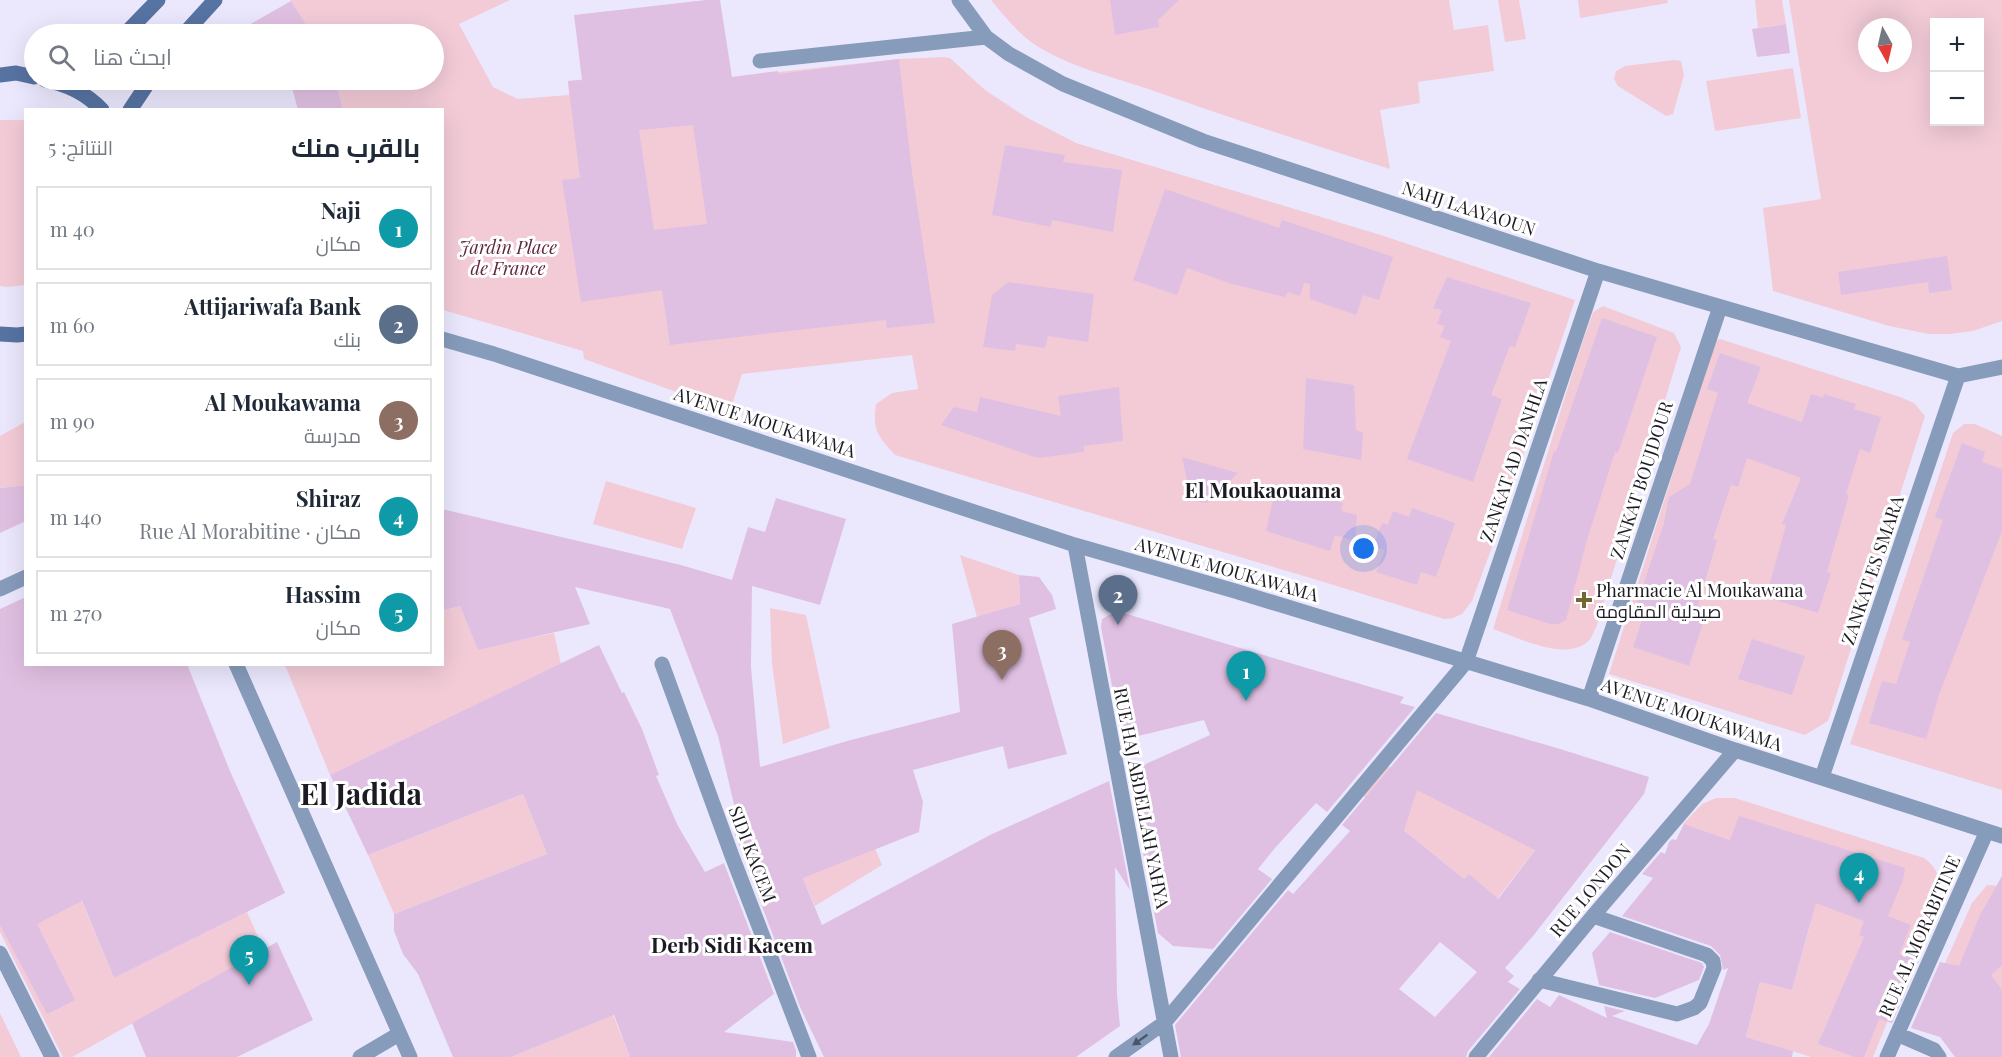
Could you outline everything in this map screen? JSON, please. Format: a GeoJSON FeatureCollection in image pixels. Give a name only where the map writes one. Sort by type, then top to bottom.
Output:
{"type":"FeatureCollection","features":[{"type":"Feature","properties":{"kind":"main road"},"geometry":{"type":"LineString","coordinates":[[135,24],[158,0]]}},
{"type":"Feature","properties":{"kind":"main road"},"geometry":{"type":"LineString","coordinates":[[193,24],[215,0]]}},
{"type":"Feature","properties":{"kind":"main road"},"geometry":{"type":"LineString","coordinates":[[0,75],[16,73],[24,75]]}},
{"type":"Feature","properties":{"kind":"main road"},"geometry":{"type":"LineString","coordinates":[[78,90],[100,108]]}},
{"type":"Feature","properties":{"kind":"main road"},"geometry":{"type":"LineString","coordinates":[[131,108],[143,90]]}},
{"type":"Feature","properties":{"kind":"main road"},"geometry":{"type":"LineString","coordinates":[[0,334],[24,334]]}},
{"type":"Feature","properties":{"kind":"street","name":"NAHJ LAAYAOUN"},"geometry":{"type":"LineString","coordinates":[[959,0],[986,37],[1009,54],[1063,84],[1203,141],[1598,271],[1958,376],[2002,367]]}},
{"type":"Feature","properties":{"kind":"street"},"geometry":{"type":"LineString","coordinates":[[760,61],[986,37]]}},
{"type":"Feature","properties":{"kind":"street","name":"ZANKAT AD DANHLA"},"geometry":{"type":"LineString","coordinates":[[1466,662],[1598,271]]}},
{"type":"Feature","properties":{"kind":"street","name":"ZANKAT BOUJDOUR"},"geometry":{"type":"LineString","coordinates":[[1589,699],[1720,307]]}},
{"type":"Feature","properties":{"kind":"street","name":"AVENUE MOUKAWAMA"},"geometry":{"type":"LineString","coordinates":[[444,340],[505,357],[1075,545],[1235,591],[1589,699],[1735,750],[2002,836]]}},
{"type":"Feature","properties":{"kind":"street","name":"ZANKAT ES SMARA"},"geometry":{"type":"LineString","coordinates":[[1822,777],[1958,376]]}},
{"type":"Feature","properties":{"kind":"street","name":"RUE HAJ ABDELLAH YAHYA"},"geometry":{"type":"LineString","coordinates":[[1075,545],[1171,1057]]}},
{"type":"Feature","properties":{"kind":"street"},"geometry":{"type":"LineString","coordinates":[[0,589],[24,578]]}},
{"type":"Feature","properties":{"kind":"street"},"geometry":{"type":"LineString","coordinates":[[1116,1057],[1164,1023],[1466,662]]}},
{"type":"Feature","properties":{"kind":"street","name":"SIDI KACEM"},"geometry":{"type":"LineString","coordinates":[[663,664],[732,856],[809,1057]]}},
{"type":"Feature","properties":{"kind":"street"},"geometry":{"type":"LineString","coordinates":[[237,666],[410,1057]]}},
{"type":"Feature","properties":{"kind":"street","name":"RUE LONDON"},"geometry":{"type":"LineString","coordinates":[[1476,1057],[1735,750]]}},
{"type":"Feature","properties":{"kind":"street","name":"RUE AL MORABITINE"},"geometry":{"type":"LineString","coordinates":[[1887,1057],[1987,831]]}},
{"type":"Feature","properties":{"kind":"street"},"geometry":{"type":"LineString","coordinates":[[1539,980],[1677,1014],[1694,1008],[1700,1003],[1714,968],[1713,961],[1707,955],[1593,916]]}},
{"type":"Feature","properties":{"kind":"street"},"geometry":{"type":"LineString","coordinates":[[0,953],[51,1057]]}},
{"type":"Feature","properties":{"kind":"street"},"geometry":{"type":"LineString","coordinates":[[360,1057],[399,1034]]}},
{"type":"Feature","properties":{"kind":"street"},"geometry":{"type":"LineString","coordinates":[[1897,1034],[1934,1050],[1939,1057]]}},
{"type":"Feature","properties":{"kind":"green space","name":"Jardin Place de France"},"geometry":{"type":"Polygon","coordinates":[[[290,0],[510,0],[459,24],[493,87],[518,99],[569,95],[568,81],[655,72],[658,85],[899,59],[950,58],[985,90],[1026,117],[1076,143],[1384,236],[1575,300],[1472,601],[1462,614],[1444,619],[895,455],[884,443],[876,427],[876,404],[892,393],[918,389],[912,355],[742,374],[730,411],[584,359],[583,351],[444,310],[444,108],[343,108],[338,90],[444,90],[444,24],[306,24],[290,0]]]}},
{"type":"Feature","properties":{"kind":"green space"},"geometry":{"type":"Polygon","coordinates":[[[991,0],[1449,0],[1454,30],[1488,25],[1494,71],[1418,82],[1420,103],[1380,110],[1390,169],[1240,121],[1066,61],[1026,38],[991,0]]]}},
{"type":"Feature","properties":{"kind":"green space"},"geometry":{"type":"Polygon","coordinates":[[[1498,0],[1519,0],[1526,39],[1505,42],[1498,0]]]}},
{"type":"Feature","properties":{"kind":"green space"},"geometry":{"type":"Polygon","coordinates":[[[1578,0],[1667,0],[1668,3],[1580,18],[1578,0]]]}},
{"type":"Feature","properties":{"kind":"green space"},"geometry":{"type":"Polygon","coordinates":[[[1755,0],[1782,0],[1786,24],[1758,28],[1755,0]]]}},
{"type":"Feature","properties":{"kind":"green space"},"geometry":{"type":"Polygon","coordinates":[[[1789,0],[2002,0],[2002,321],[1973,331],[1929,334],[1889,326],[1773,291],[1763,208],[1821,199],[1789,0]]]}},
{"type":"Feature","properties":{"kind":"green space"},"geometry":{"type":"Polygon","coordinates":[[[1681,61],[1684,75],[1673,114],[1666,116],[1618,86],[1614,79],[1616,71],[1625,66],[1681,61]]]}},
{"type":"Feature","properties":{"kind":"green space"},"geometry":{"type":"Polygon","coordinates":[[[1793,68],[1801,118],[1715,131],[1706,81],[1793,68]]]}},
{"type":"Feature","properties":{"kind":"green space"},"geometry":{"type":"Polygon","coordinates":[[[0,120],[24,120],[24,285],[0,286],[0,120]]]}},
{"type":"Feature","properties":{"kind":"green space"},"geometry":{"type":"Polygon","coordinates":[[[1603,306],[1674,333],[1681,347],[1597,625],[1591,638],[1582,646],[1571,649],[1544,647],[1493,629],[1577,358],[1593,312],[1603,306]]]}},
{"type":"Feature","properties":{"kind":"green space"},"geometry":{"type":"Polygon","coordinates":[[[1720,339],[1900,397],[1914,403],[1925,416],[1828,721],[1805,735],[1609,674],[1715,341],[1720,339]]]}},
{"type":"Feature","properties":{"kind":"green space"},"geometry":{"type":"Polygon","coordinates":[[[24,423],[24,485],[0,488],[0,436],[24,423]]]}},
{"type":"Feature","properties":{"kind":"green space"},"geometry":{"type":"Polygon","coordinates":[[[1964,424],[1975,424],[2002,436],[2002,790],[1850,744],[1953,433],[1964,424]]]}},
{"type":"Feature","properties":{"kind":"green space"},"geometry":{"type":"Polygon","coordinates":[[[606,481],[696,508],[682,549],[593,524],[606,481]]]}},
{"type":"Feature","properties":{"kind":"green space"},"geometry":{"type":"Polygon","coordinates":[[[960,555],[1019,575],[1020,604],[977,617],[960,555]]]}},
{"type":"Feature","properties":{"kind":"green space"},"geometry":{"type":"Polygon","coordinates":[[[460,606],[478,649],[554,633],[561,664],[330,775],[285,666],[444,666],[444,611],[460,606]]]}},
{"type":"Feature","properties":{"kind":"green space"},"geometry":{"type":"Polygon","coordinates":[[[770,608],[806,615],[830,728],[783,744],[772,664],[770,608]]]}},
{"type":"Feature","properties":{"kind":"green space"},"geometry":{"type":"Polygon","coordinates":[[[1388,766],[1460,811],[1498,831],[1537,847],[1497,899],[1469,875],[1464,879],[1363,796],[1388,766]]]}},
{"type":"Feature","properties":{"kind":"green space"},"geometry":{"type":"Polygon","coordinates":[[[523,794],[547,854],[394,914],[368,855],[523,794]]]}},
{"type":"Feature","properties":{"kind":"green space"},"geometry":{"type":"Polygon","coordinates":[[[1716,798],[1735,798],[1924,858],[1936,871],[1938,897],[1873,1057],[1811,1057],[1746,1037],[1760,982],[1792,990],[1811,922],[1712,899],[1730,840],[1683,824],[1702,804],[1716,798]]]}},
{"type":"Feature","properties":{"kind":"green space"},"geometry":{"type":"Polygon","coordinates":[[[857,805],[882,865],[815,906],[799,869],[857,805]]]}},
{"type":"Feature","properties":{"kind":"green space"},"geometry":{"type":"Polygon","coordinates":[[[61,852],[114,978],[247,912],[264,950],[72,1057],[63,1057],[0,932],[0,865],[61,852]]]}},
{"type":"Feature","properties":{"kind":"green space"},"geometry":{"type":"Polygon","coordinates":[[[1987,885],[2002,886],[2002,990],[1945,963],[1972,903],[1987,885]]]}},
{"type":"Feature","properties":{"kind":"green space"},"geometry":{"type":"Polygon","coordinates":[[[0,1013],[21,1057],[0,1057],[0,1013]]]}},
{"type":"Feature","properties":{"kind":"green space"},"geometry":{"type":"Polygon","coordinates":[[[613,1015],[630,1057],[511,1057],[613,1015]]]}},
{"type":"Feature","properties":{"kind":"building"},"geometry":{"type":"Polygon","coordinates":[[[720,0],[732,77],[778,71],[778,74],[899,59],[912,172],[935,323],[887,328],[886,320],[670,345],[662,290],[581,302],[562,180],[580,178],[568,81],[582,80],[574,15],[720,0]],[[693,125],[639,130],[654,230],[707,224],[693,125]]]}},
{"type":"Feature","properties":{"kind":"building"},"geometry":{"type":"Polygon","coordinates":[[[1110,0],[1179,0],[1158,20],[1159,27],[1115,35],[1110,0]]]}},
{"type":"Feature","properties":{"kind":"building"},"geometry":{"type":"Polygon","coordinates":[[[291,1],[306,24],[251,24],[291,1]]]}},
{"type":"Feature","properties":{"kind":"building"},"geometry":{"type":"Polygon","coordinates":[[[1786,24],[1790,53],[1757,57],[1752,29],[1786,24]]]}},
{"type":"Feature","properties":{"kind":"building"},"geometry":{"type":"Polygon","coordinates":[[[293,90],[338,90],[343,108],[297,108],[293,90]]]}},
{"type":"Feature","properties":{"kind":"building"},"geometry":{"type":"Polygon","coordinates":[[[1005,145],[1065,155],[1063,162],[1122,170],[1113,232],[1052,220],[1051,227],[992,215],[1005,145]]]}},
{"type":"Feature","properties":{"kind":"building"},"geometry":{"type":"Polygon","coordinates":[[[1165,189],[1279,228],[1282,220],[1393,257],[1379,300],[1363,295],[1356,315],[1310,299],[1310,284],[1304,283],[1300,296],[1288,292],[1285,297],[1229,283],[1187,268],[1177,295],[1133,280],[1165,189]]]}},
{"type":"Feature","properties":{"kind":"building"},"geometry":{"type":"Polygon","coordinates":[[[1947,256],[1952,290],[1929,293],[1928,282],[1841,295],[1838,272],[1947,256]]]}},
{"type":"Feature","properties":{"kind":"building"},"geometry":{"type":"Polygon","coordinates":[[[1447,277],[1531,303],[1515,347],[1510,346],[1491,395],[1502,399],[1473,482],[1407,459],[1451,341],[1440,337],[1445,326],[1437,324],[1442,310],[1433,308],[1447,277]]]}},
{"type":"Feature","properties":{"kind":"building"},"geometry":{"type":"Polygon","coordinates":[[[1008,282],[1094,294],[1088,342],[1048,336],[1045,348],[1016,344],[1015,351],[983,347],[992,295],[1008,282]]]}},
{"type":"Feature","properties":{"kind":"building"},"geometry":{"type":"Polygon","coordinates":[[[1602,318],[1657,337],[1618,453],[1615,452],[1587,540],[1566,620],[1558,624],[1550,624],[1507,610],[1554,451],[1556,452],[1602,318]]]}},
{"type":"Feature","properties":{"kind":"building"},"geometry":{"type":"Polygon","coordinates":[[[1720,353],[1761,367],[1747,403],[1802,422],[1811,394],[1823,398],[1824,394],[1856,404],[1854,409],[1881,417],[1870,453],[1860,449],[1846,494],[1849,495],[1827,572],[1831,573],[1818,613],[1766,597],[1786,525],[1782,524],[1801,478],[1747,458],[1738,487],[1731,485],[1713,539],[1717,540],[1694,620],[1703,623],[1689,666],[1633,647],[1647,606],[1637,603],[1664,523],[1669,497],[1690,484],[1718,393],[1707,389],[1720,353]]]}},
{"type":"Feature","properties":{"kind":"building"},"geometry":{"type":"Polygon","coordinates":[[[1306,378],[1354,385],[1356,430],[1363,433],[1361,460],[1303,449],[1306,378]]]}},
{"type":"Feature","properties":{"kind":"building"},"geometry":{"type":"Polygon","coordinates":[[[1119,387],[1123,441],[1084,446],[1084,452],[1038,458],[941,425],[954,407],[977,412],[980,397],[1061,416],[1058,396],[1119,387]]]}},
{"type":"Feature","properties":{"kind":"building"},"geometry":{"type":"Polygon","coordinates":[[[1962,443],[1985,452],[1982,462],[2002,469],[2002,531],[1939,695],[1926,739],[1869,723],[1882,681],[1896,684],[1910,642],[1902,639],[1943,520],[1935,517],[1962,443]]]}},
{"type":"Feature","properties":{"kind":"building"},"geometry":{"type":"Polygon","coordinates":[[[1182,457],[1238,473],[1207,503],[1199,502],[1191,498],[1182,457]]]}},
{"type":"Feature","properties":{"kind":"building"},"geometry":{"type":"Polygon","coordinates":[[[24,485],[24,522],[0,533],[0,488],[24,485]]]}},
{"type":"Feature","properties":{"kind":"building"},"geometry":{"type":"Polygon","coordinates":[[[1296,489],[1343,503],[1341,511],[1357,515],[1355,541],[1335,535],[1330,551],[1266,531],[1273,500],[1296,489]]]}},
{"type":"Feature","properties":{"kind":"building"},"geometry":{"type":"Polygon","coordinates":[[[776,498],[846,519],[820,605],[752,586],[751,667],[760,767],[847,741],[960,712],[952,624],[1020,604],[1019,575],[1039,577],[1052,595],[1056,609],[1029,618],[1067,754],[1008,769],[1003,746],[913,770],[923,802],[919,832],[803,878],[822,925],[990,835],[1109,781],[1130,890],[1115,867],[1117,995],[1120,1026],[1076,1057],[824,1057],[800,1007],[734,832],[740,830],[718,736],[670,609],[575,587],[590,624],[478,650],[460,606],[444,610],[444,509],[681,565],[732,580],[748,527],[765,532],[776,498]]]}},
{"type":"Feature","properties":{"kind":"building"},"geometry":{"type":"Polygon","coordinates":[[[1412,508],[1455,523],[1436,577],[1421,572],[1417,585],[1376,572],[1385,550],[1373,546],[1382,523],[1388,525],[1393,511],[1409,517],[1412,508]]]}},
{"type":"Feature","properties":{"kind":"building"},"geometry":{"type":"Polygon","coordinates":[[[24,598],[24,666],[188,666],[230,771],[285,893],[114,978],[82,901],[37,924],[75,1000],[47,1014],[0,925],[0,609],[24,598]]]}},
{"type":"Feature","properties":{"kind":"building"},"geometry":{"type":"Polygon","coordinates":[[[1120,612],[1404,697],[1400,703],[1415,707],[1327,812],[1316,803],[1275,848],[1258,869],[1272,879],[1213,949],[1173,946],[1158,933],[1128,772],[1210,735],[1204,720],[1122,740],[1101,627],[1102,619],[1120,612]]]}},
{"type":"Feature","properties":{"kind":"building"},"geometry":{"type":"Polygon","coordinates":[[[1752,639],[1805,656],[1792,695],[1738,679],[1752,639]]]}},
{"type":"Feature","properties":{"kind":"building"},"geometry":{"type":"Polygon","coordinates":[[[599,645],[642,729],[659,775],[656,776],[678,826],[705,872],[724,863],[774,994],[724,1032],[793,1042],[796,1057],[630,1057],[614,1015],[511,1057],[453,1057],[418,974],[403,954],[394,931],[394,914],[547,854],[523,794],[368,855],[330,775],[599,645]]]}},
{"type":"Feature","properties":{"kind":"building"},"geometry":{"type":"Polygon","coordinates":[[[1436,713],[1649,777],[1644,794],[1533,936],[1505,968],[1514,976],[1508,982],[1520,989],[1468,1051],[1466,1057],[1181,1057],[1175,1025],[1288,890],[1293,894],[1350,831],[1342,825],[1436,713]],[[1417,790],[1404,830],[1464,879],[1469,874],[1498,899],[1535,850],[1417,790]],[[1440,942],[1399,989],[1435,1017],[1477,972],[1440,942]]]}},
{"type":"Feature","properties":{"kind":"building"},"geometry":{"type":"Polygon","coordinates":[[[1739,816],[1905,868],[1903,880],[1888,916],[1911,925],[1899,954],[1920,958],[1892,1023],[1879,1019],[1864,1057],[1855,1057],[1818,1044],[1864,937],[1859,935],[1864,921],[1816,903],[1792,990],[1760,982],[1746,1037],[1793,1051],[1792,1057],[1489,1057],[1537,999],[1550,1007],[1559,995],[1607,1018],[1604,1006],[1625,1011],[1612,1016],[1697,1045],[1709,1024],[1728,968],[1723,970],[1720,955],[1711,946],[1622,916],[1653,878],[1642,874],[1661,852],[1665,854],[1669,842],[1672,839],[1676,840],[1684,824],[1730,840],[1739,816]]]}},
{"type":"Feature","properties":{"kind":"building"},"geometry":{"type":"Polygon","coordinates":[[[2002,876],[2002,965],[1991,975],[2002,990],[2002,1057],[1955,1057],[1940,1037],[1911,1028],[1940,962],[1959,966],[1980,915],[2002,876]]]}},
{"type":"Feature","properties":{"kind":"building"},"geometry":{"type":"Polygon","coordinates":[[[1610,932],[1702,963],[1704,967],[1699,980],[1655,998],[1599,985],[1592,953],[1610,932]]]}},
{"type":"Feature","properties":{"kind":"building"},"geometry":{"type":"Polygon","coordinates":[[[277,942],[313,1020],[237,1057],[146,1057],[132,1023],[277,942]]]}},
{"type":"Feature","properties":{"kind":"place","name":"Pharmacie Al Moukawana صيدلية المقاومة"},"geometry":{"type":"Point","coordinates":[1584,600]}},
{"type":"Feature","properties":{"kind":"place","name":"Attijariwafa Bank"},"geometry":{"type":"Point","coordinates":[1118,625]}},
{"type":"Feature","properties":{"kind":"place","name":"Al Moukawama"},"geometry":{"type":"Point","coordinates":[1002,680]}},
{"type":"Feature","properties":{"kind":"place","name":"Naji"},"geometry":{"type":"Point","coordinates":[1246,701]}},
{"type":"Feature","properties":{"kind":"place","name":"Shiraz"},"geometry":{"type":"Point","coordinates":[1859,903]}},
{"type":"Feature","properties":{"kind":"place","name":"Hassim"},"geometry":{"type":"Point","coordinates":[249,985]}},
{"type":"Feature","properties":{"kind":"district","name":"El Moukaouama"},"geometry":{"type":"Point","coordinates":[1263,489]}},
{"type":"Feature","properties":{"kind":"district","name":"El Jadida"},"geometry":{"type":"Point","coordinates":[361,793]}},
{"type":"Feature","properties":{"kind":"district","name":"Derb Sidi Kacem"},"geometry":{"type":"Point","coordinates":[732,944]}}]}
